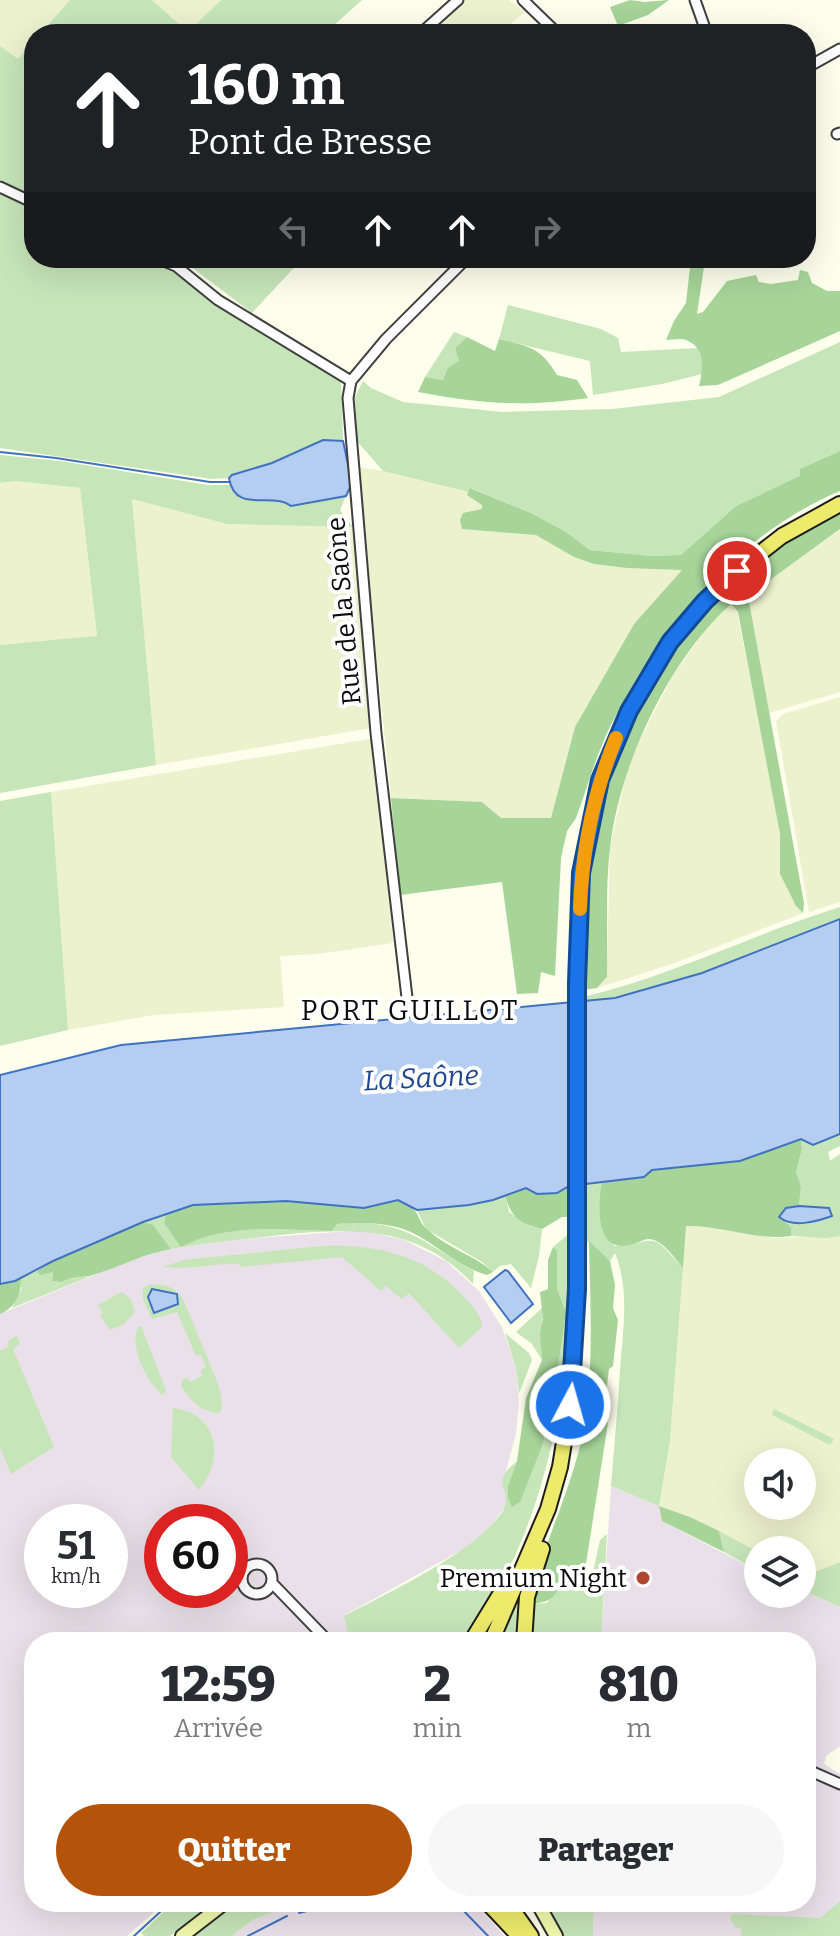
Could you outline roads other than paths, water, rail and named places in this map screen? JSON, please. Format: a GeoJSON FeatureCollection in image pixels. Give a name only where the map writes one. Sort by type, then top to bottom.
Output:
{"type":"FeatureCollection","features":[{"type":"Feature","properties":{"kind":"main road"},"geometry":{"type":"LineString","coordinates":[[525,1632],[527,1597],[549,1527],[567,1429],[576,1341],[577,982],[581,873],[597,796],[615,740],[670,642],[705,601],[737,571],[782,536],[840,504]]}},
{"type":"Feature","properties":{"kind":"main road"},"geometry":{"type":"LineString","coordinates":[[477,1632],[522,1555],[567,1429]]}},
{"type":"Feature","properties":{"kind":"main road"},"geometry":{"type":"LineString","coordinates":[[495,1632],[539,1533],[560,1467]]}},
{"type":"Feature","properties":{"kind":"main road"},"geometry":{"type":"LineString","coordinates":[[182,1936],[213,1912]]}},
{"type":"Feature","properties":{"kind":"main road"},"geometry":{"type":"LineString","coordinates":[[496,1912],[519,1936]]}},
{"type":"Feature","properties":{"kind":"main road"},"geometry":{"type":"LineString","coordinates":[[514,1912],[531,1936]]}},
{"type":"Feature","properties":{"kind":"main road"},"geometry":{"type":"LineString","coordinates":[[543,1912],[556,1936]]}},
{"type":"Feature","properties":{"kind":"street"},"geometry":{"type":"LineString","coordinates":[[431,24],[458,0]]}},
{"type":"Feature","properties":{"kind":"street"},"geometry":{"type":"LineString","coordinates":[[523,0],[548,24]]}},
{"type":"Feature","properties":{"kind":"street"},"geometry":{"type":"LineString","coordinates":[[695,0],[703,24]]}},
{"type":"Feature","properties":{"kind":"street"},"geometry":{"type":"LineString","coordinates":[[816,62],[840,49]]}},
{"type":"Feature","properties":{"kind":"street"},"geometry":{"type":"LineString","coordinates":[[0,187],[24,198]]}},
{"type":"Feature","properties":{"kind":"street"},"geometry":{"type":"LineString","coordinates":[[185,268],[218,300],[351,381],[412,311],[457,268]]}},
{"type":"Feature","properties":{"kind":"street","name":"Rue de la Saône"},"geometry":{"type":"LineString","coordinates":[[351,381],[348,398],[376,733],[408,1006]]}},
{"type":"Feature","properties":{"kind":"street"},"geometry":{"type":"LineString","coordinates":[[272,1583],[319,1632]]}},
{"type":"Feature","properties":{"kind":"street"},"geometry":{"type":"LineString","coordinates":[[816,1773],[840,1784]]}},
{"type":"Feature","properties":{"kind":"water"},"geometry":{"type":"Polygon","coordinates":[[[323,440],[343,441],[352,483],[346,496],[291,506],[275,500],[247,499],[233,489],[229,478],[232,475],[272,463],[323,440]]]}},
{"type":"Feature","properties":{"kind":"water","name":"La Saône"},"geometry":{"type":"Polygon","coordinates":[[[840,919],[840,1134],[813,1145],[801,1139],[740,1161],[652,1170],[644,1177],[569,1186],[557,1193],[537,1194],[526,1188],[469,1205],[417,1210],[398,1200],[364,1208],[286,1201],[193,1205],[143,1222],[15,1281],[0,1284],[0,1075],[121,1045],[615,998],[702,973],[840,919]]]}},
{"type":"Feature","properties":{"kind":"water"},"geometry":{"type":"Polygon","coordinates":[[[786,1208],[829,1208],[832,1216],[797,1223],[779,1217],[786,1208]]]}},
{"type":"Feature","properties":{"kind":"water"},"geometry":{"type":"Polygon","coordinates":[[[505,1270],[533,1304],[511,1323],[484,1287],[505,1270]]]}},
{"type":"Feature","properties":{"kind":"water"},"geometry":{"type":"Polygon","coordinates":[[[152,1289],[177,1294],[178,1304],[154,1313],[148,1297],[152,1289]]]}},
{"type":"Feature","properties":{"kind":"waterway"},"geometry":{"type":"LineString","coordinates":[[0,452],[210,482],[230,482]]}},
{"type":"Feature","properties":{"kind":"waterway"},"geometry":{"type":"LineString","coordinates":[[134,1936],[160,1912]]}},
{"type":"Feature","properties":{"kind":"waterway"},"geometry":{"type":"LineString","coordinates":[[299,1913],[303,1912]]}},
{"type":"Feature","properties":{"kind":"waterway"},"geometry":{"type":"LineString","coordinates":[[465,1912],[488,1936]]}},
{"type":"Feature","properties":{"kind":"waterway"},"geometry":{"type":"LineString","coordinates":[[248,1936],[287,1916]]}},
{"type":"Feature","properties":{"kind":"place","name":"Premium Night"},"geometry":{"type":"Point","coordinates":[643,1578]}},
{"type":"Feature","properties":{"kind":"district","name":"PORT GUILLOT"},"geometry":{"type":"Point","coordinates":[410,1010]}}]}
